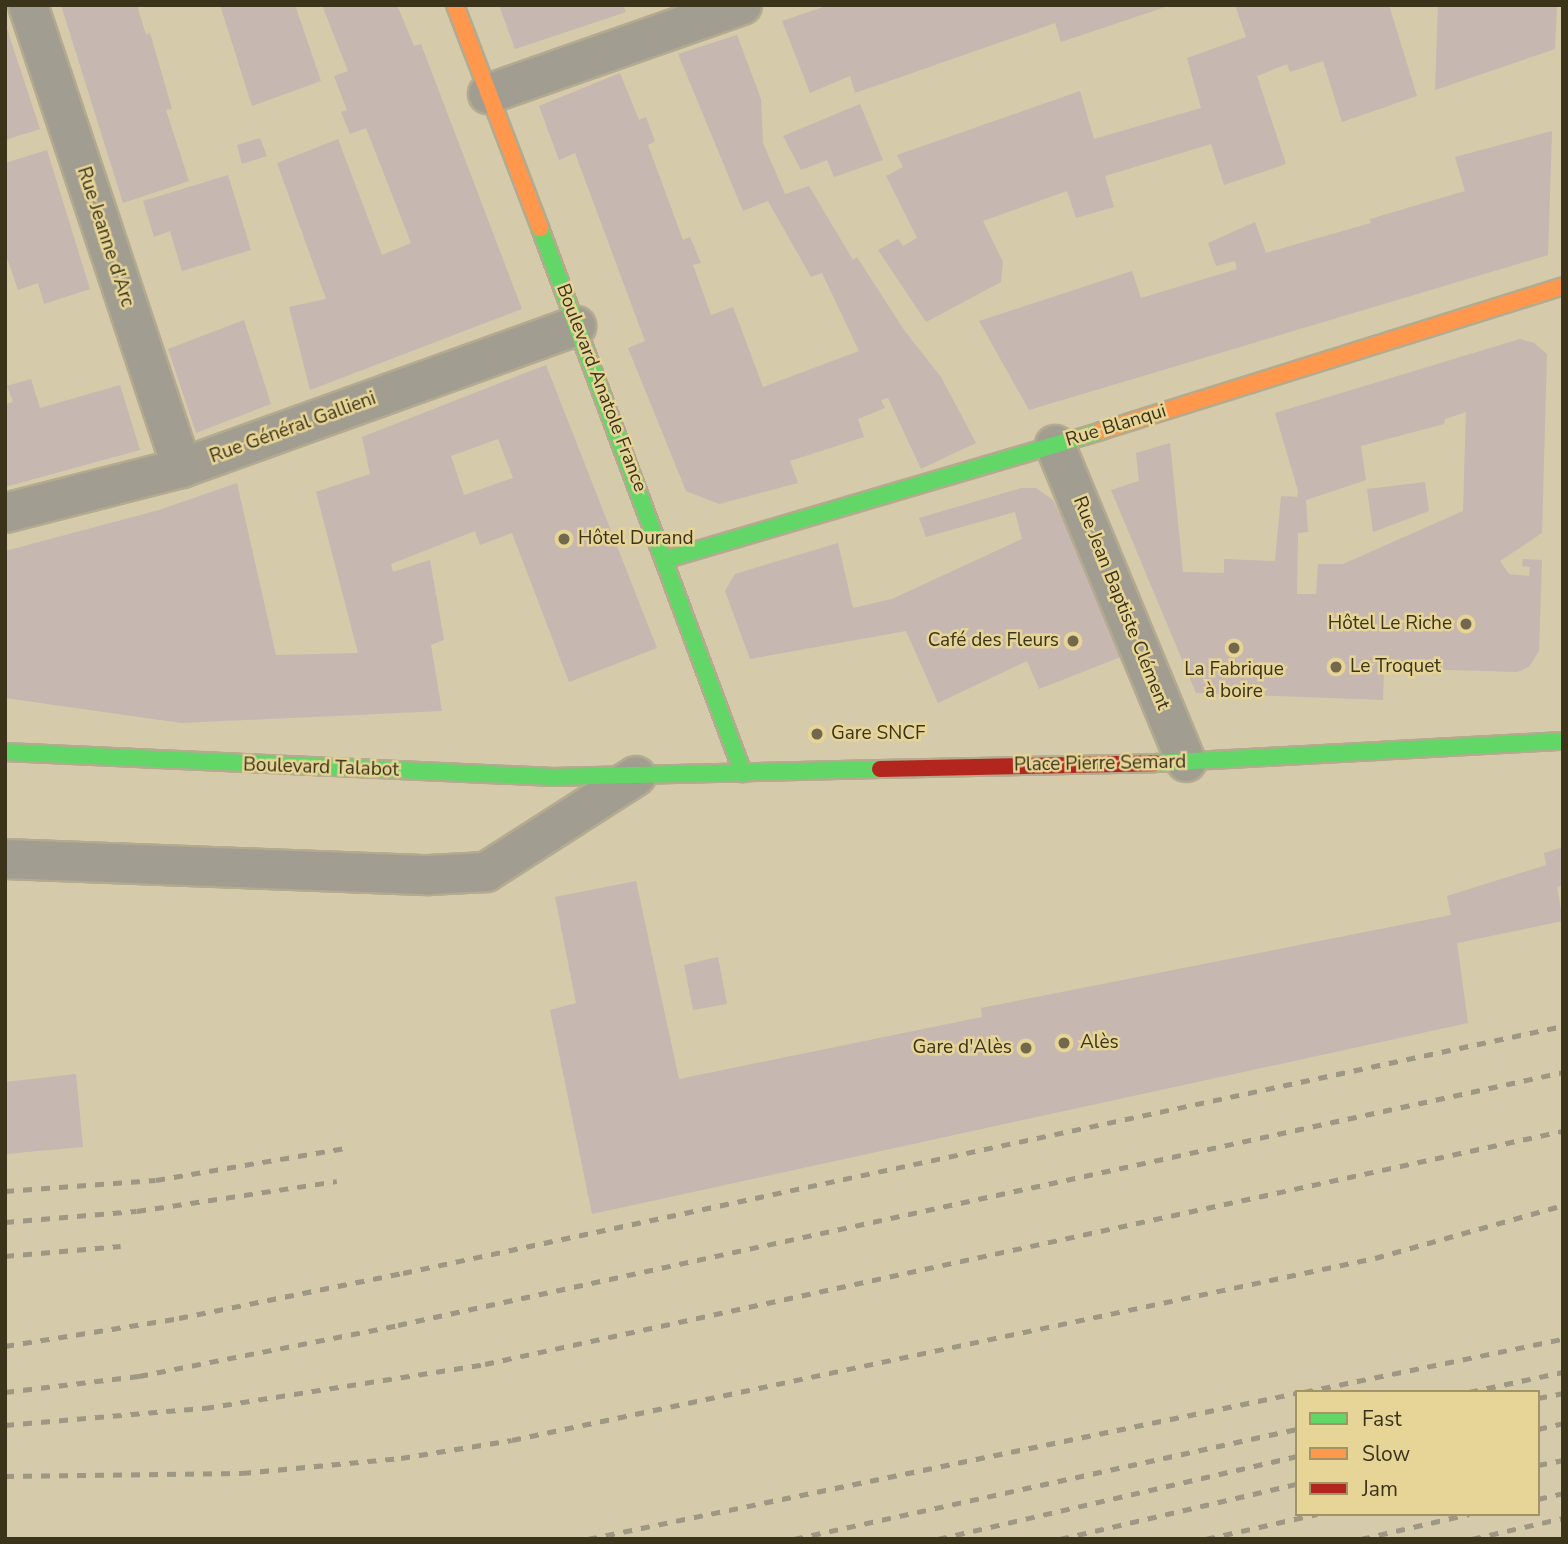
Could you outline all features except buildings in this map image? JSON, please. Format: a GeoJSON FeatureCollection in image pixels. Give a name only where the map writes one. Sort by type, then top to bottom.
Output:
{"type":"FeatureCollection","features":[{"type":"Feature","properties":{"kind":"street","name":"Rue Jeanne d'Arc"},"geometry":{"type":"LineString","coordinates":[[28,5],[182,468]]}},
{"type":"Feature","properties":{"kind":"street","name":"Boulevard Anatole France"},"geometry":{"type":"LineString","coordinates":[[455,5],[667,559],[743,773]]}},
{"type":"Feature","properties":{"kind":"street"},"geometry":{"type":"LineString","coordinates":[[488,94],[742,5]]}},
{"type":"Feature","properties":{"kind":"street","name":"Rue Blanqui"},"geometry":{"type":"LineString","coordinates":[[667,559],[1055,445],[1563,286]]}},
{"type":"Feature","properties":{"kind":"street","name":"Rue Général Gallieni"},"geometry":{"type":"LineString","coordinates":[[5,513],[182,468],[576,326]]}},
{"type":"Feature","properties":{"kind":"street","name":"Rue Jean Baptiste Clément"},"geometry":{"type":"LineString","coordinates":[[1055,445],[1186,762]]}},
{"type":"Feature","properties":{"kind":"street","name":"Place Pierre Semard"},"geometry":{"type":"LineString","coordinates":[[636,776],[1186,762],[1563,741]]}},
{"type":"Feature","properties":{"kind":"street","name":"Boulevard Talabot"},"geometry":{"type":"LineString","coordinates":[[5,752],[553,777],[636,776]]}},
{"type":"Feature","properties":{"kind":"street"},"geometry":{"type":"LineString","coordinates":[[5,859],[429,875],[486,872],[636,776]]}},
{"type":"Feature","properties":{"kind":"railway"},"geometry":{"type":"LineString","coordinates":[[5,1346],[179,1318],[403,1273],[1563,1026]]}},
{"type":"Feature","properties":{"kind":"railway"},"geometry":{"type":"LineString","coordinates":[[5,1392],[139,1376],[398,1325],[1563,1072]]}},
{"type":"Feature","properties":{"kind":"railway"},"geometry":{"type":"LineString","coordinates":[[5,1425],[205,1408],[485,1364],[1563,1131]]}},
{"type":"Feature","properties":{"kind":"railway"},"geometry":{"type":"LineString","coordinates":[[5,1191],[156,1180],[345,1148]]}},
{"type":"Feature","properties":{"kind":"railway"},"geometry":{"type":"LineString","coordinates":[[5,1222],[137,1211],[337,1181]]}},
{"type":"Feature","properties":{"kind":"railway"},"geometry":{"type":"LineString","coordinates":[[5,1476],[242,1473],[401,1458],[512,1440],[1375,1258],[1563,1205]]}},
{"type":"Feature","properties":{"kind":"railway"},"geometry":{"type":"LineString","coordinates":[[5,1256],[121,1246]]}},
{"type":"Feature","properties":{"kind":"railway"},"geometry":{"type":"LineString","coordinates":[[1314,1390],[1563,1339]]}},
{"type":"Feature","properties":{"kind":"railway"},"geometry":{"type":"LineString","coordinates":[[1478,1390],[1563,1372]]}},
{"type":"Feature","properties":{"kind":"railway"},"geometry":{"type":"LineString","coordinates":[[588,1539],[1295,1393]]}},
{"type":"Feature","properties":{"kind":"railway"},"geometry":{"type":"LineString","coordinates":[[1540,1398],[1563,1393]]}},
{"type":"Feature","properties":{"kind":"railway"},"geometry":{"type":"LineString","coordinates":[[1540,1429],[1563,1423]]}},
{"type":"Feature","properties":{"kind":"railway"},"geometry":{"type":"LineString","coordinates":[[794,1539],[1295,1429]]}},
{"type":"Feature","properties":{"kind":"railway"},"geometry":{"type":"LineString","coordinates":[[938,1539],[1295,1456]]}},
{"type":"Feature","properties":{"kind":"railway"},"geometry":{"type":"LineString","coordinates":[[1540,1465],[1563,1460]]}},
{"type":"Feature","properties":{"kind":"railway"},"geometry":{"type":"LineString","coordinates":[[1060,1539],[1295,1484]]}},
{"type":"Feature","properties":{"kind":"railway"},"geometry":{"type":"LineString","coordinates":[[1540,1499],[1563,1493]]}},
{"type":"Feature","properties":{"kind":"railway"},"geometry":{"type":"LineString","coordinates":[[1206,1539],[1308,1516]]}},
{"type":"Feature","properties":{"kind":"railway"},"geometry":{"type":"LineString","coordinates":[[1361,1539],[1460,1516]]}},
{"type":"Feature","properties":{"kind":"railway"},"geometry":{"type":"LineString","coordinates":[[1472,1539],[1563,1518]]}},
{"type":"Feature","properties":{"kind":"traffic: fast"},"geometry":{"type":"LineString","coordinates":[[540,228],[743,773]]}},
{"type":"Feature","properties":{"kind":"traffic: fast"},"geometry":{"type":"LineString","coordinates":[[667,559],[1101,431]]}},
{"type":"Feature","properties":{"kind":"traffic: fast"},"geometry":{"type":"LineString","coordinates":[[1155,763],[1563,741]]}},
{"type":"Feature","properties":{"kind":"traffic: fast"},"geometry":{"type":"LineString","coordinates":[[5,752],[553,777],[880,769]]}},
{"type":"Feature","properties":{"kind":"traffic: slow"},"geometry":{"type":"LineString","coordinates":[[455,5],[540,228]]}},
{"type":"Feature","properties":{"kind":"traffic: slow"},"geometry":{"type":"LineString","coordinates":[[1101,431],[1563,286]]}},
{"type":"Feature","properties":{"kind":"traffic: jam"},"geometry":{"type":"LineString","coordinates":[[880,769],[1155,763]]}},
{"type":"Feature","properties":{"kind":"place","name":"Hôtel Durand"},"geometry":{"type":"Point","coordinates":[564,539]}},
{"type":"Feature","properties":{"kind":"place","name":"Hôtel Le Riche"},"geometry":{"type":"Point","coordinates":[1466,624]}},
{"type":"Feature","properties":{"kind":"place","name":"Café des Fleurs"},"geometry":{"type":"Point","coordinates":[1073,641]}},
{"type":"Feature","properties":{"kind":"place","name":"La Fabrique à boire"},"geometry":{"type":"Point","coordinates":[1234,648]}},
{"type":"Feature","properties":{"kind":"place","name":"Le Troquet"},"geometry":{"type":"Point","coordinates":[1336,667]}},
{"type":"Feature","properties":{"kind":"place","name":"Gare SNCF"},"geometry":{"type":"Point","coordinates":[817,734]}},
{"type":"Feature","properties":{"kind":"place","name":"Alès"},"geometry":{"type":"Point","coordinates":[1064,1043]}},
{"type":"Feature","properties":{"kind":"place","name":"Gare d'Alès"},"geometry":{"type":"Point","coordinates":[1026,1048]}}]}
